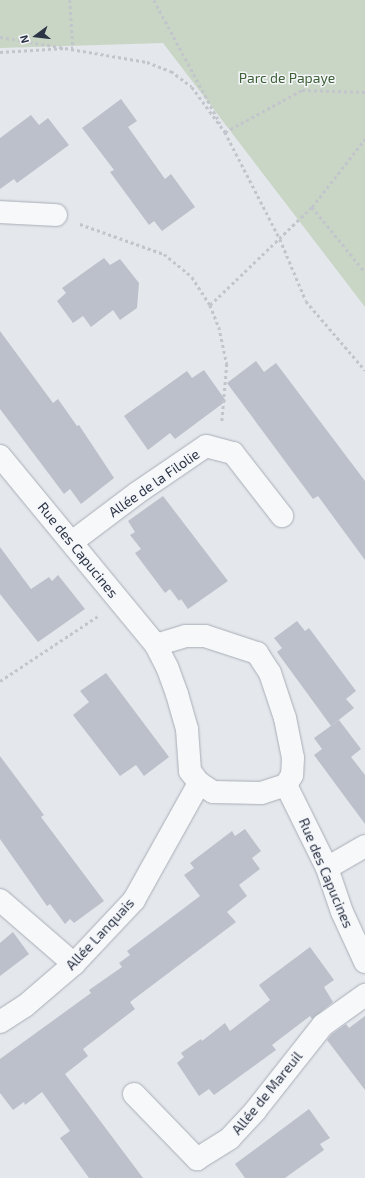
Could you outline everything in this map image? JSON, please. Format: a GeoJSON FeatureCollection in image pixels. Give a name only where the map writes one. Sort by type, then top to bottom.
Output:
{"type":"FeatureCollection","features":[{"type":"Feature","properties":{"kind":"street"},"geometry":{"type":"LineString","coordinates":[[0,212],[56,215]]}},
{"type":"Feature","properties":{"kind":"street","name":"Allée de la Filolie"},"geometry":{"type":"LineString","coordinates":[[72,542],[137,493],[206,446],[233,453],[282,516]]}},
{"type":"Feature","properties":{"kind":"street","name":"Rue des Capucines"},"geometry":{"type":"LineString","coordinates":[[0,456],[156,645],[167,667],[177,694],[187,729],[190,771],[199,784]]}},
{"type":"Feature","properties":{"kind":"street"},"geometry":{"type":"LineString","coordinates":[[156,645],[186,636],[205,636],[237,645],[257,653],[270,673],[285,718],[293,758],[292,775],[286,785],[261,793],[213,792],[199,784]]}},
{"type":"Feature","properties":{"kind":"street","name":"Allée Lanquais"},"geometry":{"type":"LineString","coordinates":[[0,1022],[25,1006],[74,964],[134,900],[199,784]]}},
{"type":"Feature","properties":{"kind":"street","name":"Rue des Capucines"},"geometry":{"type":"LineString","coordinates":[[286,785],[327,868],[342,912],[365,962]]}},
{"type":"Feature","properties":{"kind":"street"},"geometry":{"type":"LineString","coordinates":[[327,868],[365,846]]}},
{"type":"Feature","properties":{"kind":"street"},"geometry":{"type":"LineString","coordinates":[[0,900],[74,964]]}},
{"type":"Feature","properties":{"kind":"street","name":"Allée de Mareuil"},"geometry":{"type":"LineString","coordinates":[[134,1094],[197,1159],[230,1138],[255,1112],[323,1025],[365,995]]}},
{"type":"Feature","properties":{"kind":"path"},"geometry":{"type":"LineString","coordinates":[[70,0],[73,48]]}},
{"type":"Feature","properties":{"kind":"path"},"geometry":{"type":"LineString","coordinates":[[154,0],[225,132],[280,239],[306,300],[365,370]]}},
{"type":"Feature","properties":{"kind":"path"},"geometry":{"type":"LineString","coordinates":[[0,37],[73,48],[147,62],[171,71],[192,87],[225,132]]}},
{"type":"Feature","properties":{"kind":"path"},"geometry":{"type":"LineString","coordinates":[[0,52],[73,48]]}},
{"type":"Feature","properties":{"kind":"path"},"geometry":{"type":"LineString","coordinates":[[225,132],[302,90],[365,92]]}},
{"type":"Feature","properties":{"kind":"path"},"geometry":{"type":"LineString","coordinates":[[210,305],[312,207],[365,139]]}},
{"type":"Feature","properties":{"kind":"path"},"geometry":{"type":"LineString","coordinates":[[312,207],[365,272]]}},
{"type":"Feature","properties":{"kind":"path"},"geometry":{"type":"LineString","coordinates":[[56,215],[164,254],[192,277],[210,305],[219,327],[227,364],[224,420],[206,446]]}},
{"type":"Feature","properties":{"kind":"path"},"geometry":{"type":"LineString","coordinates":[[0,681],[120,601]]}},
{"type":"Feature","properties":{"kind":"green space","name":"Parc de Papaye"},"geometry":{"type":"Polygon","coordinates":[[[0,0],[365,0],[365,307],[163,43],[0,48],[0,0]]]}},
{"type":"Feature","properties":{"kind":"building"},"geometry":{"type":"Polygon","coordinates":[[[121,99],[137,121],[128,127],[165,179],[171,174],[195,207],[162,231],[154,221],[149,225],[110,172],[114,170],[82,128],[121,99]]]}},
{"type":"Feature","properties":{"kind":"building"},"geometry":{"type":"Polygon","coordinates":[[[31,115],[39,125],[48,118],[69,145],[17,183],[14,179],[0,189],[0,138],[31,115]]]}},
{"type":"Feature","properties":{"kind":"building"},"geometry":{"type":"Polygon","coordinates":[[[104,258],[110,265],[120,259],[139,283],[137,308],[120,320],[113,310],[91,327],[83,316],[73,323],[57,301],[66,293],[62,288],[104,258]]]}},
{"type":"Feature","properties":{"kind":"building"},"geometry":{"type":"Polygon","coordinates":[[[0,331],[53,403],[58,399],[77,426],[79,425],[114,478],[81,504],[70,489],[64,494],[0,409],[0,331]]]}},
{"type":"Feature","properties":{"kind":"building"},"geometry":{"type":"Polygon","coordinates":[[[256,361],[264,372],[276,363],[365,481],[365,560],[318,496],[313,499],[227,383],[256,361]]]}},
{"type":"Feature","properties":{"kind":"building"},"geometry":{"type":"Polygon","coordinates":[[[204,370],[226,401],[175,439],[170,433],[148,450],[124,416],[187,371],[192,378],[204,370]]]}},
{"type":"Feature","properties":{"kind":"building"},"geometry":{"type":"Polygon","coordinates":[[[163,496],[228,581],[188,609],[181,599],[179,601],[170,589],[165,593],[135,553],[141,549],[130,535],[135,532],[128,521],[163,496]]]}},
{"type":"Feature","properties":{"kind":"building"},"geometry":{"type":"Polygon","coordinates":[[[0,547],[31,589],[49,577],[52,581],[58,575],[85,609],[38,642],[0,594],[0,547]]]}},
{"type":"Feature","properties":{"kind":"building"},"geometry":{"type":"Polygon","coordinates":[[[297,621],[305,631],[309,628],[356,691],[346,699],[354,708],[331,726],[277,652],[282,648],[274,638],[297,621]]]}},
{"type":"Feature","properties":{"kind":"building"},"geometry":{"type":"Polygon","coordinates":[[[106,673],[169,757],[144,776],[136,765],[120,776],[73,715],[89,702],[80,691],[106,673]]]}},
{"type":"Feature","properties":{"kind":"building"},"geometry":{"type":"Polygon","coordinates":[[[339,720],[361,749],[351,757],[365,775],[365,824],[314,755],[322,749],[314,738],[339,720]]]}},
{"type":"Feature","properties":{"kind":"building"},"geometry":{"type":"Polygon","coordinates":[[[0,756],[44,815],[41,817],[104,901],[74,923],[70,919],[65,924],[50,904],[47,906],[0,839],[0,756]]]}},
{"type":"Feature","properties":{"kind":"building"},"geometry":{"type":"Polygon","coordinates":[[[245,829],[261,851],[252,858],[260,869],[239,885],[247,896],[227,912],[236,922],[130,1002],[135,1009],[83,1049],[88,1056],[65,1074],[143,1178],[89,1178],[60,1138],[70,1131],[42,1092],[25,1105],[24,1102],[13,1110],[0,1093],[0,1059],[91,993],[89,990],[122,967],[119,963],[130,955],[127,951],[200,896],[184,875],[194,868],[190,863],[232,831],[235,836],[245,829]]]}},
{"type":"Feature","properties":{"kind":"building"},"geometry":{"type":"Polygon","coordinates":[[[13,932],[29,954],[0,976],[0,943],[13,932]]]}},
{"type":"Feature","properties":{"kind":"building"},"geometry":{"type":"Polygon","coordinates":[[[310,947],[334,980],[324,987],[333,1002],[312,1019],[310,1016],[272,1045],[276,1050],[214,1095],[209,1089],[199,1096],[177,1063],[184,1057],[181,1053],[201,1039],[202,1041],[225,1023],[230,1031],[270,1000],[259,985],[310,947]]]}},
{"type":"Feature","properties":{"kind":"building"},"geometry":{"type":"Polygon","coordinates":[[[365,1016],[365,1090],[327,1040],[332,1034],[346,1024],[349,1028],[365,1016]]]}},
{"type":"Feature","properties":{"kind":"building"},"geometry":{"type":"Polygon","coordinates":[[[309,1109],[330,1138],[320,1144],[324,1150],[285,1178],[245,1178],[235,1164],[309,1109]]]}}]}
